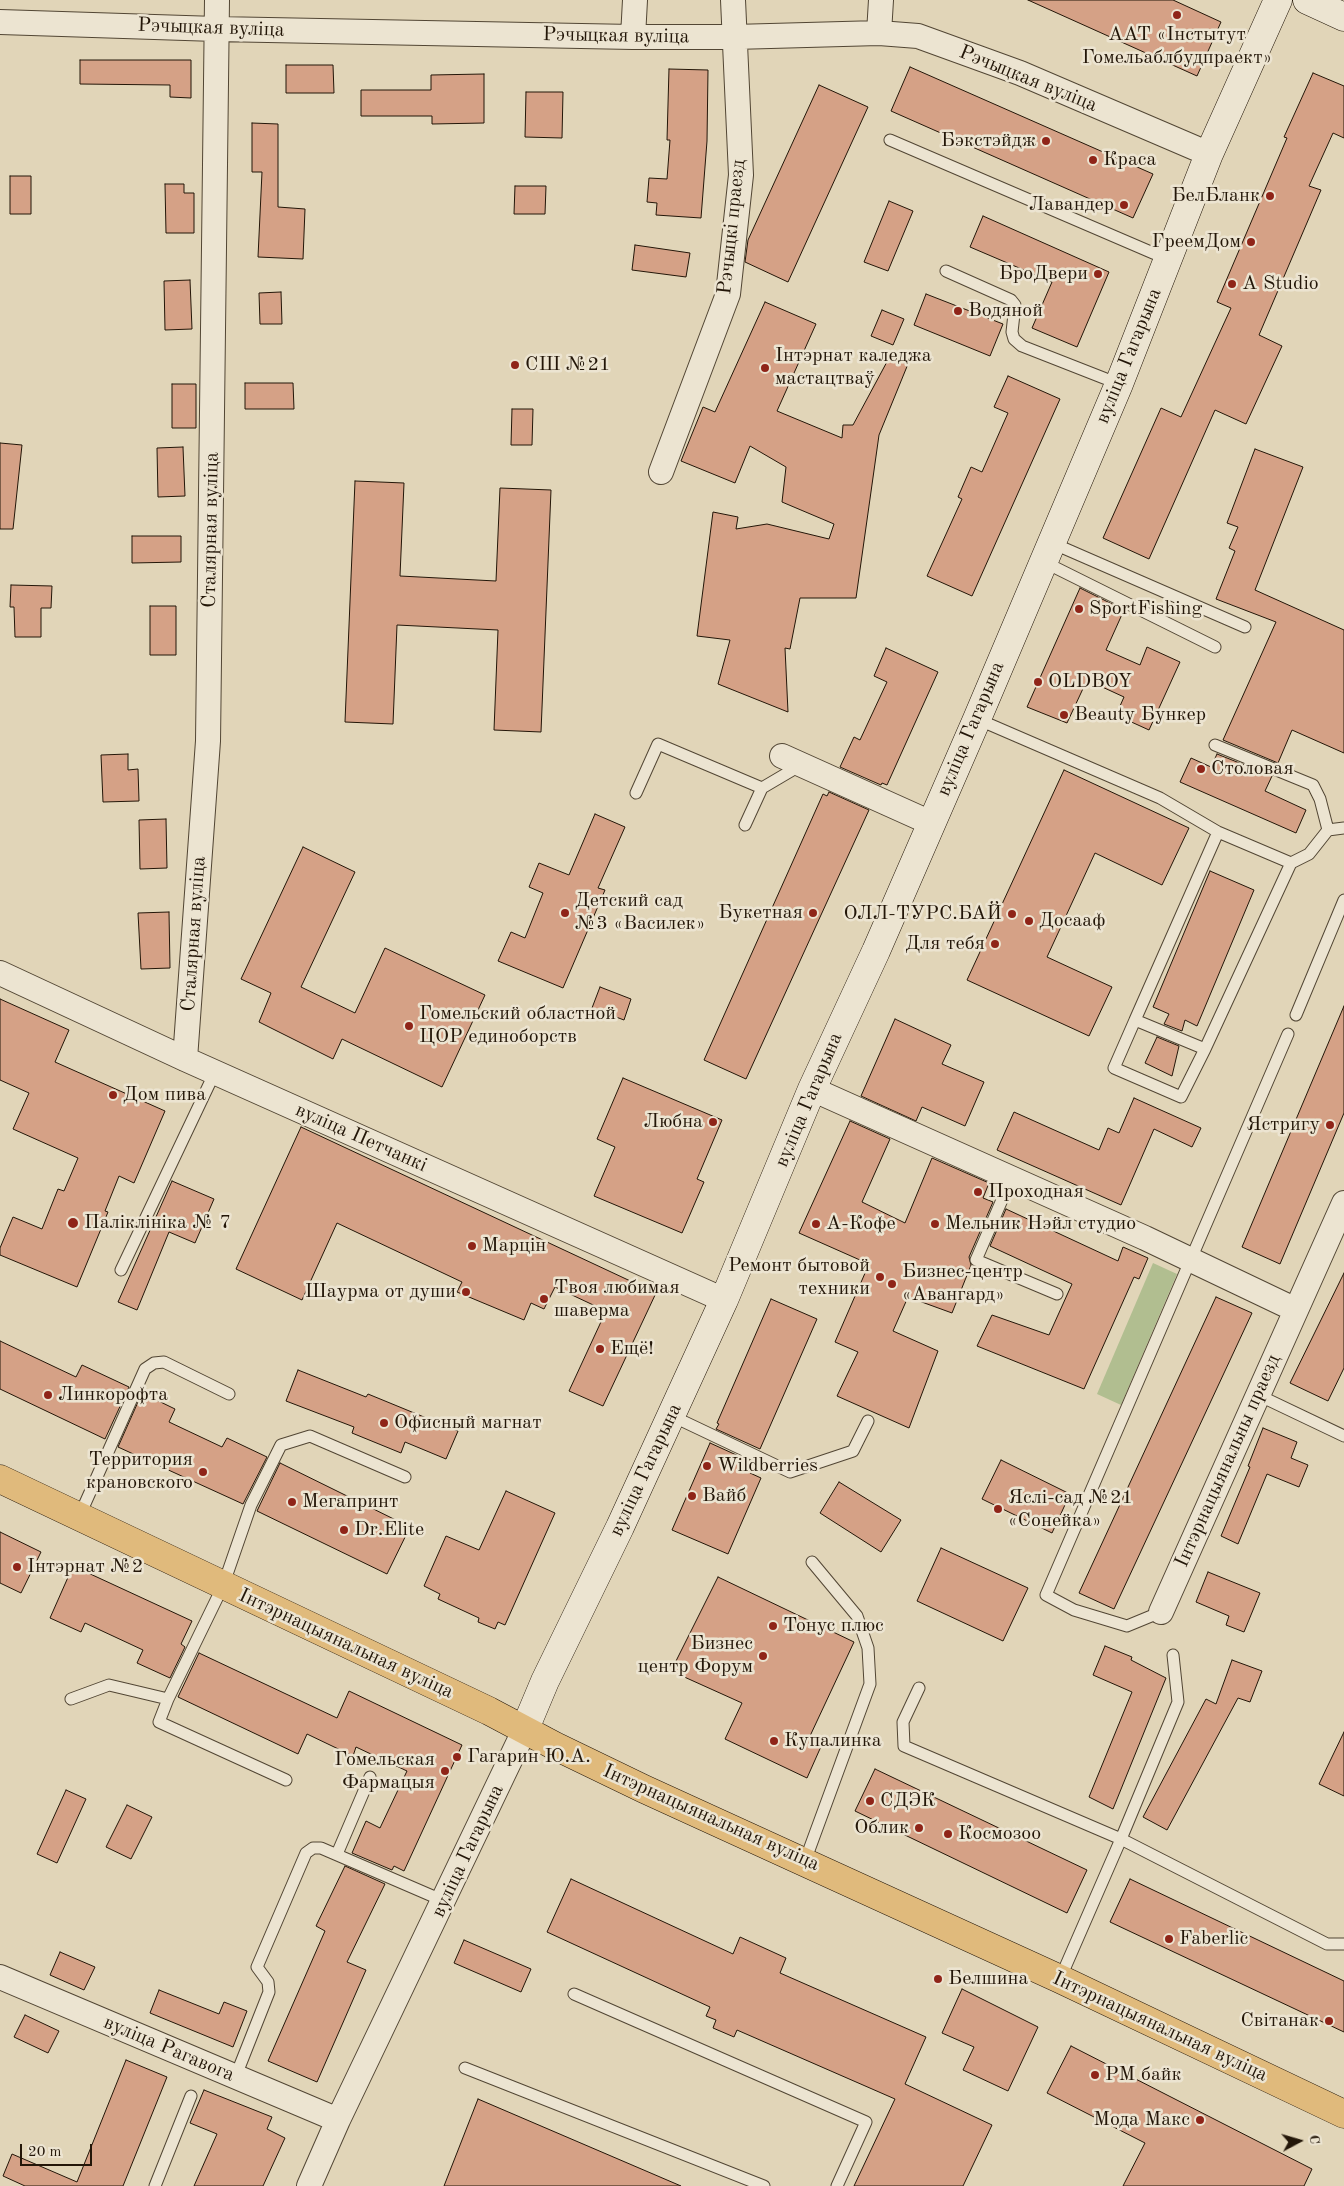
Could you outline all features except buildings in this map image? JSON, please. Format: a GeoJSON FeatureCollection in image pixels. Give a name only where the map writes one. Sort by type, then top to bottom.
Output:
{"type":"FeatureCollection","features":[{"type":"Feature","properties":{"kind":"main road","name":"Інтэрнацыянальная вуліца"},"geometry":{"type":"LineString","coordinates":[[0,1479],[489,1711],[524,1731],[644,1789],[1060,1979],[1344,2114]]}},
{"type":"Feature","properties":{"kind":"street","name":"Сталярная вуліца"},"geometry":{"type":"LineString","coordinates":[[185,1059],[208,741],[217,0]]}},
{"type":"Feature","properties":{"kind":"street"},"geometry":{"type":"LineString","coordinates":[[633,37],[636,0]]}},
{"type":"Feature","properties":{"kind":"street","name":"Рэчыцкі праезд"},"geometry":{"type":"LineString","coordinates":[[661,472],[728,294],[741,175],[732,0]]}},
{"type":"Feature","properties":{"kind":"street"},"geometry":{"type":"LineString","coordinates":[[880,33],[881,0]]}},
{"type":"Feature","properties":{"kind":"street","name":"вуліца Гагарына"},"geometry":{"type":"LineString","coordinates":[[310,2186],[338,2120],[444,1902],[537,1703],[545,1680],[672,1416],[724,1300],[812,1089],[876,951],[1119,384],[1209,154],[1278,0]]}},
{"type":"Feature","properties":{"kind":"street"},"geometry":{"type":"LineString","coordinates":[[1308,0],[1344,17]]}},
{"type":"Feature","properties":{"kind":"street","name":"Рэчыцкая вуліца"},"geometry":{"type":"LineString","coordinates":[[0,22],[216,29],[633,37],[734,37],[880,33],[918,36],[1020,73],[1209,154]]}},
{"type":"Feature","properties":{"kind":"street"},"geometry":{"type":"LineString","coordinates":[[792,760],[931,823]]}},
{"type":"Feature","properties":{"kind":"street","name":"вуліца Петчанкі"},"geometry":{"type":"LineString","coordinates":[[0,972],[185,1059],[724,1300]]}},
{"type":"Feature","properties":{"kind":"street"},"geometry":{"type":"LineString","coordinates":[[812,1089],[1145,1238],[1296,1310]]}},
{"type":"Feature","properties":{"kind":"street","name":"Інтэрнацыянальны праезд"},"geometry":{"type":"LineString","coordinates":[[1161,1612],[1344,1203]]}},
{"type":"Feature","properties":{"kind":"street","name":"вуліца Рагавога"},"geometry":{"type":"LineString","coordinates":[[0,1978],[338,2120]]}},
{"type":"Feature","properties":{"kind":"lane"},"geometry":{"type":"LineString","coordinates":[[890,140],[1168,259]]}},
{"type":"Feature","properties":{"kind":"lane"},"geometry":{"type":"LineString","coordinates":[[946,271],[1011,300],[1015,305],[1012,332],[1014,339],[1022,346],[1119,384]]}},
{"type":"Feature","properties":{"kind":"lane"},"geometry":{"type":"LineString","coordinates":[[1046,552],[1245,627]]}},
{"type":"Feature","properties":{"kind":"lane"},"geometry":{"type":"LineString","coordinates":[[1046,552],[1216,647]]}},
{"type":"Feature","properties":{"kind":"lane"},"geometry":{"type":"LineString","coordinates":[[976,719],[1160,798],[1218,832],[1291,863]]}},
{"type":"Feature","properties":{"kind":"lane"},"geometry":{"type":"LineString","coordinates":[[636,793],[658,744],[762,788]]}},
{"type":"Feature","properties":{"kind":"lane"},"geometry":{"type":"LineString","coordinates":[[1215,745],[1313,785],[1320,799],[1328,830]]}},
{"type":"Feature","properties":{"kind":"lane"},"geometry":{"type":"LineString","coordinates":[[745,825],[762,788],[792,760]]}},
{"type":"Feature","properties":{"kind":"lane"},"geometry":{"type":"LineString","coordinates":[[1218,832],[1114,1068],[1181,1097],[1291,863],[1308,854],[1328,830],[1344,828]]}},
{"type":"Feature","properties":{"kind":"lane"},"geometry":{"type":"LineString","coordinates":[[1296,1016],[1344,900]]}},
{"type":"Feature","properties":{"kind":"lane"},"geometry":{"type":"LineString","coordinates":[[1135,1020],[1205,1049]]}},
{"type":"Feature","properties":{"kind":"lane"},"geometry":{"type":"LineString","coordinates":[[1161,1612],[1127,1626],[1074,1610],[1046,1595],[1288,1034]]}},
{"type":"Feature","properties":{"kind":"lane"},"geometry":{"type":"LineString","coordinates":[[121,1270],[215,1072]]}},
{"type":"Feature","properties":{"kind":"lane"},"geometry":{"type":"LineString","coordinates":[[1011,1179],[976,1260],[1057,1294]]}},
{"type":"Feature","properties":{"kind":"lane"},"geometry":{"type":"LineString","coordinates":[[79,1517],[145,1369],[154,1363],[164,1362],[229,1394]]}},
{"type":"Feature","properties":{"kind":"lane"},"geometry":{"type":"LineString","coordinates":[[1258,1395],[1344,1436]]}},
{"type":"Feature","properties":{"kind":"lane"},"geometry":{"type":"LineString","coordinates":[[672,1416],[790,1472],[853,1451],[868,1421]]}},
{"type":"Feature","properties":{"kind":"lane"},"geometry":{"type":"LineString","coordinates":[[286,1780],[159,1722],[168,1699],[223,1586],[252,1505],[281,1446],[310,1436],[405,1477]]}},
{"type":"Feature","properties":{"kind":"lane"},"geometry":{"type":"LineString","coordinates":[[805,1861],[870,1684],[868,1648],[856,1616],[812,1562]]}},
{"type":"Feature","properties":{"kind":"lane"},"geometry":{"type":"LineString","coordinates":[[1060,1979],[1178,1702],[1173,1655]]}},
{"type":"Feature","properties":{"kind":"lane"},"geometry":{"type":"LineString","coordinates":[[71,1699],[109,1685],[168,1699]]}},
{"type":"Feature","properties":{"kind":"lane"},"geometry":{"type":"LineString","coordinates":[[919,1688],[903,1722],[904,1746],[1121,1839],[1327,1944],[1344,1944]]}},
{"type":"Feature","properties":{"kind":"lane"},"geometry":{"type":"LineString","coordinates":[[336,1854],[370,1777]]}},
{"type":"Feature","properties":{"kind":"lane"},"geometry":{"type":"LineString","coordinates":[[235,2078],[269,1992],[268,1982],[257,1967],[306,1853],[313,1848],[321,1848],[444,1902]]}},
{"type":"Feature","properties":{"kind":"lane"},"geometry":{"type":"LineString","coordinates":[[574,1994],[866,2122],[837,2186]]}},
{"type":"Feature","properties":{"kind":"lane"},"geometry":{"type":"LineString","coordinates":[[465,2068],[764,2186]]}},
{"type":"Feature","properties":{"kind":"lane"},"geometry":{"type":"LineString","coordinates":[[155,2186],[191,2096]]}},
{"type":"Feature","properties":{"kind":"green space"},"geometry":{"type":"Polygon","coordinates":[[[1153,1263],[1177,1274],[1121,1405],[1097,1394],[1153,1263]]]}},
{"type":"Feature","properties":{"kind":"place","name":"ААТ «Інстытут Гомельаблбудпраект»"},"geometry":{"type":"Point","coordinates":[1177,15]}},
{"type":"Feature","properties":{"kind":"place","name":"Бэкстэйдж"},"geometry":{"type":"Point","coordinates":[1046,141]}},
{"type":"Feature","properties":{"kind":"place","name":"Краса"},"geometry":{"type":"Point","coordinates":[1093,160]}},
{"type":"Feature","properties":{"kind":"place","name":"БелБланк"},"geometry":{"type":"Point","coordinates":[1270,196]}},
{"type":"Feature","properties":{"kind":"place","name":"Лавандер"},"geometry":{"type":"Point","coordinates":[1124,205]}},
{"type":"Feature","properties":{"kind":"place","name":"ГреемДом"},"geometry":{"type":"Point","coordinates":[1251,242]}},
{"type":"Feature","properties":{"kind":"place","name":"БроДвери"},"geometry":{"type":"Point","coordinates":[1098,274]}},
{"type":"Feature","properties":{"kind":"place","name":"A Studio"},"geometry":{"type":"Point","coordinates":[1232,284]}},
{"type":"Feature","properties":{"kind":"place","name":"Водяной"},"geometry":{"type":"Point","coordinates":[958,311]}},
{"type":"Feature","properties":{"kind":"place","name":"СШ №21"},"geometry":{"type":"Point","coordinates":[515,365]}},
{"type":"Feature","properties":{"kind":"place","name":"Інтэрнат каледжа мастацтваў"},"geometry":{"type":"Point","coordinates":[765,368]}},
{"type":"Feature","properties":{"kind":"place","name":"SportFishing"},"geometry":{"type":"Point","coordinates":[1079,609]}},
{"type":"Feature","properties":{"kind":"place","name":"OLDBOY"},"geometry":{"type":"Point","coordinates":[1038,682]}},
{"type":"Feature","properties":{"kind":"place","name":"Beauty Бункер"},"geometry":{"type":"Point","coordinates":[1064,715]}},
{"type":"Feature","properties":{"kind":"place","name":"Столовая"},"geometry":{"type":"Point","coordinates":[1201,769]}},
{"type":"Feature","properties":{"kind":"place","name":"Детский сад №3 «Василек»"},"geometry":{"type":"Point","coordinates":[565,913]}},
{"type":"Feature","properties":{"kind":"place","name":"Букетная"},"geometry":{"type":"Point","coordinates":[813,913]}},
{"type":"Feature","properties":{"kind":"place","name":"ОЛЛ-ТУРС.БАЙ"},"geometry":{"type":"Point","coordinates":[1012,914]}},
{"type":"Feature","properties":{"kind":"place","name":"Досааф"},"geometry":{"type":"Point","coordinates":[1029,921]}},
{"type":"Feature","properties":{"kind":"place","name":"Для тебя"},"geometry":{"type":"Point","coordinates":[995,944]}},
{"type":"Feature","properties":{"kind":"place","name":"Гомельский областной ЦОР единоборств"},"geometry":{"type":"Point","coordinates":[409,1026]}},
{"type":"Feature","properties":{"kind":"place","name":"Дом пива"},"geometry":{"type":"Point","coordinates":[113,1095]}},
{"type":"Feature","properties":{"kind":"place","name":"Любна"},"geometry":{"type":"Point","coordinates":[713,1122]}},
{"type":"Feature","properties":{"kind":"place","name":"Ястригу"},"geometry":{"type":"Point","coordinates":[1330,1125]}},
{"type":"Feature","properties":{"kind":"place","name":"Проходная"},"geometry":{"type":"Point","coordinates":[978,1192]}},
{"type":"Feature","properties":{"kind":"place","name":"Паліклініка № 7"},"geometry":{"type":"Point","coordinates":[73,1223]}},
{"type":"Feature","properties":{"kind":"place","name":"А-Кофе"},"geometry":{"type":"Point","coordinates":[816,1224]}},
{"type":"Feature","properties":{"kind":"place","name":"Мельник Нэйл студио"},"geometry":{"type":"Point","coordinates":[935,1224]}},
{"type":"Feature","properties":{"kind":"place","name":"Марцін"},"geometry":{"type":"Point","coordinates":[472,1246]}},
{"type":"Feature","properties":{"kind":"place","name":"Ремонт бытовой техники"},"geometry":{"type":"Point","coordinates":[880,1277]}},
{"type":"Feature","properties":{"kind":"place","name":"Бизнес-центр «Авангард»"},"geometry":{"type":"Point","coordinates":[892,1284]}},
{"type":"Feature","properties":{"kind":"place","name":"Шаурма от души"},"geometry":{"type":"Point","coordinates":[466,1292]}},
{"type":"Feature","properties":{"kind":"place","name":"Твоя любимая шаверма"},"geometry":{"type":"Point","coordinates":[544,1299]}},
{"type":"Feature","properties":{"kind":"place","name":"Ещё!"},"geometry":{"type":"Point","coordinates":[600,1349]}},
{"type":"Feature","properties":{"kind":"place","name":"Линкорофта"},"geometry":{"type":"Point","coordinates":[48,1395]}},
{"type":"Feature","properties":{"kind":"place","name":"Офисный магнат"},"geometry":{"type":"Point","coordinates":[384,1423]}},
{"type":"Feature","properties":{"kind":"place","name":"Wildberries"},"geometry":{"type":"Point","coordinates":[707,1466]}},
{"type":"Feature","properties":{"kind":"place","name":"Территория крановского"},"geometry":{"type":"Point","coordinates":[203,1472]}},
{"type":"Feature","properties":{"kind":"place","name":"Вайб"},"geometry":{"type":"Point","coordinates":[692,1496]}},
{"type":"Feature","properties":{"kind":"place","name":"Мегапринт"},"geometry":{"type":"Point","coordinates":[292,1502]}},
{"type":"Feature","properties":{"kind":"place","name":"Яслі-сад №21 «Сонейка»"},"geometry":{"type":"Point","coordinates":[998,1509]}},
{"type":"Feature","properties":{"kind":"place","name":"Dr.Elite"},"geometry":{"type":"Point","coordinates":[344,1530]}},
{"type":"Feature","properties":{"kind":"place","name":"Інтэрнат №2"},"geometry":{"type":"Point","coordinates":[17,1567]}},
{"type":"Feature","properties":{"kind":"place","name":"Тонус плюс"},"geometry":{"type":"Point","coordinates":[773,1626]}},
{"type":"Feature","properties":{"kind":"place","name":"Бизнес центр Форум"},"geometry":{"type":"Point","coordinates":[763,1656]}},
{"type":"Feature","properties":{"kind":"place","name":"Купалинка"},"geometry":{"type":"Point","coordinates":[774,1741]}},
{"type":"Feature","properties":{"kind":"place","name":"Гагарин Ю.А."},"geometry":{"type":"Point","coordinates":[457,1757]}},
{"type":"Feature","properties":{"kind":"place","name":"Гомельская Фармацыя"},"geometry":{"type":"Point","coordinates":[445,1771]}},
{"type":"Feature","properties":{"kind":"place","name":"СДЭК"},"geometry":{"type":"Point","coordinates":[870,1801]}},
{"type":"Feature","properties":{"kind":"place","name":"Облик"},"geometry":{"type":"Point","coordinates":[919,1828]}},
{"type":"Feature","properties":{"kind":"place","name":"Космозоо"},"geometry":{"type":"Point","coordinates":[948,1834]}},
{"type":"Feature","properties":{"kind":"place","name":"Faberlic"},"geometry":{"type":"Point","coordinates":[1169,1939]}},
{"type":"Feature","properties":{"kind":"place","name":"Белшина"},"geometry":{"type":"Point","coordinates":[938,1979]}},
{"type":"Feature","properties":{"kind":"place","name":"Світанак"},"geometry":{"type":"Point","coordinates":[1329,2021]}},
{"type":"Feature","properties":{"kind":"place","name":"РМ байк"},"geometry":{"type":"Point","coordinates":[1095,2075]}},
{"type":"Feature","properties":{"kind":"place","name":"Мода Макс"},"geometry":{"type":"Point","coordinates":[1200,2120]}}]}
